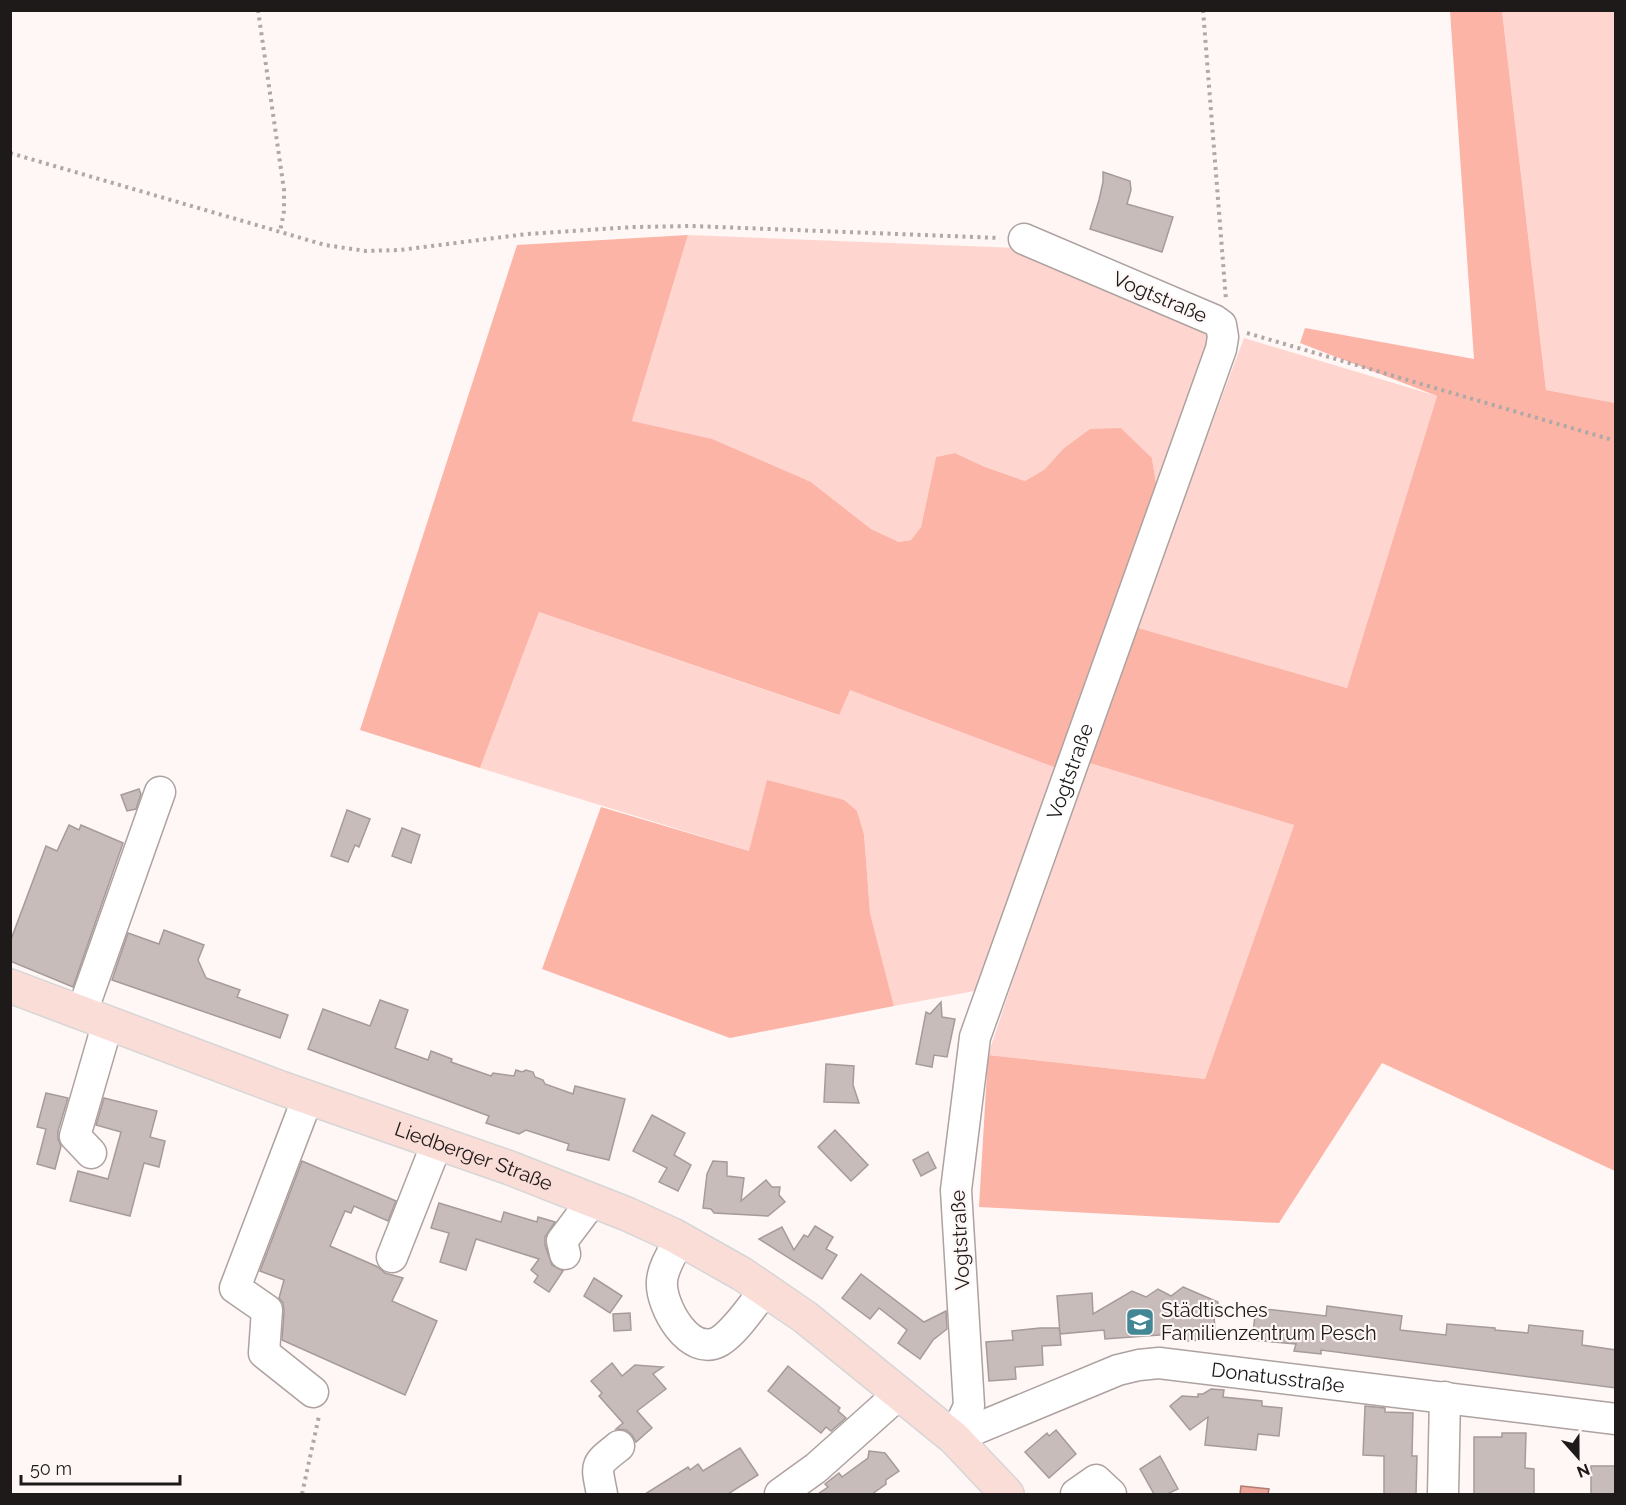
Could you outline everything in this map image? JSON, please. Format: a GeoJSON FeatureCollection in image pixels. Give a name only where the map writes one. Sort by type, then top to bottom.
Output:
{"type":"FeatureCollection","features":[{"type":"Feature","properties":{"kind":"main road","name":"Liedberger Straße"},"geometry":{"type":"LineString","coordinates":[[10,986],[593,1200],[680,1239],[766,1289],[805,1317],[954,1438],[1007,1494]]}},
{"type":"Feature","properties":{"kind":"street","name":"Vogtstraße"},"geometry":{"type":"LineString","coordinates":[[954,1438],[969,1406],[956,1190],[975,1037],[1221,349],[1223,337],[1221,325],[1207,316],[1024,239]]}},
{"type":"Feature","properties":{"kind":"street"},"geometry":{"type":"LineString","coordinates":[[91,1153],[75,1137],[95,1017],[160,792]]}},
{"type":"Feature","properties":{"kind":"street"},"geometry":{"type":"LineString","coordinates":[[308,1097],[235,1288],[267,1310],[264,1353],[313,1392]]}},
{"type":"Feature","properties":{"kind":"street"},"geometry":{"type":"LineString","coordinates":[[392,1257],[437,1143]]}},
{"type":"Feature","properties":{"kind":"street"},"geometry":{"type":"LineString","coordinates":[[565,1254],[562,1241],[593,1200]]}},
{"type":"Feature","properties":{"kind":"street"},"geometry":{"type":"LineString","coordinates":[[680,1239],[666,1265],[662,1282],[664,1299],[675,1323],[692,1340],[705,1345],[719,1341],[736,1325],[766,1289]]}},
{"type":"Feature","properties":{"kind":"street","name":"Donatusstraße"},"geometry":{"type":"LineString","coordinates":[[954,1438],[1118,1370],[1145,1364],[1172,1364],[1616,1419]]}},
{"type":"Feature","properties":{"kind":"street"},"geometry":{"type":"LineString","coordinates":[[780,1494],[816,1468],[900,1393]]}},
{"type":"Feature","properties":{"kind":"street"},"geometry":{"type":"LineString","coordinates":[[1443,1494],[1445,1397]]}},
{"type":"Feature","properties":{"kind":"street"},"geometry":{"type":"LineString","coordinates":[[602,1494],[597,1467],[599,1462],[619,1446]]}},
{"type":"Feature","properties":{"kind":"street"},"geometry":{"type":"LineString","coordinates":[[1076,1494],[1096,1480],[1111,1494]]}},
{"type":"Feature","properties":{"kind":"path"},"geometry":{"type":"LineString","coordinates":[[258,10],[284,190],[284,211],[280,232]]}},
{"type":"Feature","properties":{"kind":"path"},"geometry":{"type":"LineString","coordinates":[[1203,10],[1226,301],[1221,325],[1616,441]]}},
{"type":"Feature","properties":{"kind":"path"},"geometry":{"type":"LineString","coordinates":[[10,153],[325,245],[366,251],[400,250],[547,232],[634,227],[692,226],[1024,239]]}},
{"type":"Feature","properties":{"kind":"path"},"geometry":{"type":"LineString","coordinates":[[302,1494],[319,1422],[319,1407],[313,1392]]}},
{"type":"Feature","properties":{"kind":"shaded area"},"geometry":{"type":"Polygon","coordinates":[[[1450,11],[1502,11],[1546,390],[1615,403],[1615,1171],[1382,1063],[1279,1223],[979,1207],[988,1055],[1205,1079],[1294,825],[1086,762],[1135,627],[1347,688],[1437,396],[1300,343],[1305,328],[1474,359],[1450,11]]]}},
{"type":"Feature","properties":{"kind":"shaded area"},"geometry":{"type":"Polygon","coordinates":[[[1502,11],[1615,11],[1615,403],[1546,390],[1502,11]]]}},
{"type":"Feature","properties":{"kind":"shaded area"},"geometry":{"type":"Polygon","coordinates":[[[688,235],[1019,248],[1215,333],[1158,497],[1152,458],[1121,428],[1063,449],[1045,469],[1025,481],[985,467],[955,453],[936,457],[921,527],[911,540],[899,542],[871,529],[811,482],[632,421],[688,235]]]}},
{"type":"Feature","properties":{"kind":"shaded area"},"geometry":{"type":"Polygon","coordinates":[[[688,235],[632,421],[712,439],[811,482],[871,529],[899,542],[911,540],[921,527],[936,457],[955,453],[985,467],[1025,481],[1045,469],[1063,449],[1090,429],[1121,428],[1152,458],[1158,497],[1059,769],[850,690],[839,715],[539,612],[480,768],[360,730],[517,245],[688,235]]]}},
{"type":"Feature","properties":{"kind":"shaded area"},"geometry":{"type":"Polygon","coordinates":[[[1244,338],[1437,396],[1347,688],[1135,627],[1244,338]]]}},
{"type":"Feature","properties":{"kind":"shaded area"},"geometry":{"type":"Polygon","coordinates":[[[539,612],[838,715],[850,689],[1059,769],[980,990],[894,1006],[870,913],[864,834],[857,811],[749,851],[480,768],[539,612]]]}},
{"type":"Feature","properties":{"kind":"shaded area"},"geometry":{"type":"Polygon","coordinates":[[[1086,762],[1294,825],[1205,1079],[988,1055],[1086,762]]]}},
{"type":"Feature","properties":{"kind":"shaded area"},"geometry":{"type":"Polygon","coordinates":[[[767,780],[844,800],[857,811],[864,834],[870,913],[894,1006],[730,1038],[542,969],[601,807],[749,851],[767,780]]]}},
{"type":"Feature","properties":{"kind":"shaded area"},"geometry":{"type":"Polygon","coordinates":[[[1241,1486],[1269,1489],[1268,1494],[1240,1494],[1241,1486]]]}},
{"type":"Feature","properties":{"kind":"building"},"geometry":{"type":"Polygon","coordinates":[[[1103,172],[1130,181],[1131,190],[1127,204],[1173,217],[1162,252],[1090,229],[1099,200],[1103,172]]]}},
{"type":"Feature","properties":{"kind":"building"},"geometry":{"type":"Polygon","coordinates":[[[139,789],[141,794],[136,809],[127,811],[121,795],[139,789]]]}},
{"type":"Feature","properties":{"kind":"building"},"geometry":{"type":"Polygon","coordinates":[[[347,810],[370,819],[359,847],[355,845],[348,862],[331,856],[347,810]]]}},
{"type":"Feature","properties":{"kind":"building"},"geometry":{"type":"Polygon","coordinates":[[[69,825],[79,830],[81,825],[123,843],[73,987],[10,961],[10,942],[46,846],[57,851],[69,825]]]}},
{"type":"Feature","properties":{"kind":"building"},"geometry":{"type":"Polygon","coordinates":[[[402,828],[420,835],[411,863],[392,856],[402,828]]]}},
{"type":"Feature","properties":{"kind":"building"},"geometry":{"type":"Polygon","coordinates":[[[164,930],[204,945],[198,960],[206,978],[240,990],[237,997],[288,1015],[280,1038],[112,980],[128,933],[159,944],[164,930]]]}},
{"type":"Feature","properties":{"kind":"building"},"geometry":{"type":"Polygon","coordinates":[[[380,1000],[408,1010],[395,1048],[428,1060],[431,1051],[452,1059],[451,1062],[491,1076],[493,1073],[514,1076],[516,1070],[522,1072],[526,1070],[533,1072],[535,1077],[543,1080],[545,1084],[573,1094],[575,1086],[625,1099],[609,1160],[567,1150],[569,1144],[526,1130],[519,1134],[486,1123],[489,1116],[308,1049],[323,1009],[370,1026],[380,1000]]]}},
{"type":"Feature","properties":{"kind":"building"},"geometry":{"type":"Polygon","coordinates":[[[941,1002],[942,1017],[955,1019],[947,1057],[934,1055],[932,1067],[916,1064],[926,1012],[930,1014],[941,1002]]]}},
{"type":"Feature","properties":{"kind":"building"},"geometry":{"type":"Polygon","coordinates":[[[826,1064],[854,1066],[853,1085],[859,1103],[824,1102],[826,1064]]]}},
{"type":"Feature","properties":{"kind":"building"},"geometry":{"type":"Polygon","coordinates":[[[46,1093],[68,1098],[58,1131],[61,1146],[55,1169],[37,1164],[46,1129],[37,1127],[46,1093]]]}},
{"type":"Feature","properties":{"kind":"building"},"geometry":{"type":"Polygon","coordinates":[[[104,1098],[157,1111],[150,1137],[165,1141],[159,1167],[144,1163],[130,1216],[70,1201],[78,1171],[108,1179],[121,1132],[96,1125],[104,1098]]]}},
{"type":"Feature","properties":{"kind":"building"},"geometry":{"type":"Polygon","coordinates":[[[652,1115],[685,1133],[674,1155],[691,1165],[678,1191],[659,1182],[667,1168],[633,1151],[652,1115]]]}},
{"type":"Feature","properties":{"kind":"building"},"geometry":{"type":"Polygon","coordinates":[[[835,1130],[868,1165],[851,1181],[818,1147],[835,1130]]]}},
{"type":"Feature","properties":{"kind":"building"},"geometry":{"type":"Polygon","coordinates":[[[928,1152],[936,1168],[921,1176],[913,1160],[928,1152]]]}},
{"type":"Feature","properties":{"kind":"building"},"geometry":{"type":"Polygon","coordinates":[[[302,1161],[396,1201],[388,1221],[354,1206],[351,1213],[345,1211],[330,1246],[378,1267],[385,1273],[403,1278],[392,1301],[437,1321],[405,1395],[282,1340],[284,1311],[283,1303],[279,1298],[284,1280],[260,1271],[302,1161]]]}},
{"type":"Feature","properties":{"kind":"building"},"geometry":{"type":"Polygon","coordinates":[[[713,1161],[727,1162],[727,1176],[744,1178],[741,1201],[766,1180],[772,1187],[780,1187],[779,1195],[785,1202],[768,1216],[714,1213],[711,1209],[703,1208],[707,1174],[713,1161]]]}},
{"type":"Feature","properties":{"kind":"building"},"geometry":{"type":"Polygon","coordinates":[[[439,1203],[501,1222],[504,1212],[537,1222],[538,1217],[555,1222],[545,1237],[545,1245],[552,1265],[563,1271],[549,1292],[534,1282],[538,1276],[531,1270],[539,1259],[476,1239],[466,1270],[440,1262],[449,1233],[431,1228],[439,1203]]]}},
{"type":"Feature","properties":{"kind":"building"},"geometry":{"type":"Polygon","coordinates":[[[815,1226],[833,1237],[826,1249],[837,1255],[822,1279],[759,1239],[782,1227],[794,1250],[804,1235],[808,1237],[815,1226]]]}},
{"type":"Feature","properties":{"kind":"building"},"geometry":{"type":"Polygon","coordinates":[[[861,1274],[924,1322],[946,1311],[947,1329],[933,1340],[920,1359],[898,1343],[907,1330],[879,1308],[870,1319],[842,1298],[861,1274]]]}},
{"type":"Feature","properties":{"kind":"building"},"geometry":{"type":"Polygon","coordinates":[[[594,1278],[622,1296],[610,1313],[584,1296],[594,1278]]]}},
{"type":"Feature","properties":{"kind":"building"},"geometry":{"type":"Polygon","coordinates":[[[1183,1287],[1218,1302],[1219,1317],[1214,1317],[1216,1339],[1187,1341],[1187,1333],[1105,1339],[1104,1330],[1060,1334],[1061,1345],[1042,1346],[1043,1365],[1015,1367],[1016,1379],[989,1381],[986,1342],[1013,1340],[1012,1331],[1059,1328],[1060,1333],[1057,1296],[1092,1293],[1093,1314],[1132,1291],[1146,1297],[1158,1289],[1171,1296],[1183,1287]]]}},
{"type":"Feature","properties":{"kind":"building"},"geometry":{"type":"Polygon","coordinates":[[[1327,1306],[1402,1316],[1400,1330],[1446,1335],[1447,1324],[1528,1333],[1529,1325],[1583,1331],[1582,1345],[1616,1350],[1616,1388],[1321,1350],[1321,1354],[1294,1351],[1296,1344],[1252,1340],[1256,1308],[1326,1316],[1327,1306]]]}},
{"type":"Feature","properties":{"kind":"building"},"geometry":{"type":"Polygon","coordinates":[[[630,1313],[631,1330],[614,1331],[613,1314],[630,1313]]]}},
{"type":"Feature","properties":{"kind":"building"},"geometry":{"type":"Polygon","coordinates":[[[612,1363],[622,1376],[635,1365],[663,1367],[653,1374],[666,1389],[637,1411],[652,1428],[636,1442],[626,1430],[616,1429],[623,1423],[599,1396],[602,1393],[591,1381],[612,1363]]]}},
{"type":"Feature","properties":{"kind":"building"},"geometry":{"type":"Polygon","coordinates":[[[788,1366],[840,1408],[838,1411],[846,1418],[831,1431],[826,1427],[821,1433],[768,1391],[788,1366]]]}},
{"type":"Feature","properties":{"kind":"building"},"geometry":{"type":"Polygon","coordinates":[[[1211,1389],[1224,1390],[1223,1397],[1262,1401],[1262,1406],[1282,1408],[1279,1436],[1258,1434],[1256,1450],[1205,1445],[1208,1417],[1190,1430],[1170,1406],[1182,1396],[1198,1397],[1198,1394],[1211,1389]]]}},
{"type":"Feature","properties":{"kind":"building"},"geometry":{"type":"Polygon","coordinates":[[[1365,1406],[1385,1408],[1385,1412],[1413,1413],[1412,1456],[1417,1456],[1416,1494],[1384,1494],[1384,1456],[1363,1455],[1365,1406]]]}},
{"type":"Feature","properties":{"kind":"building"},"geometry":{"type":"Polygon","coordinates":[[[1056,1430],[1076,1454],[1049,1478],[1025,1452],[1047,1433],[1049,1436],[1056,1430]]]}},
{"type":"Feature","properties":{"kind":"building"},"geometry":{"type":"Polygon","coordinates":[[[1502,1433],[1526,1433],[1525,1468],[1534,1469],[1534,1494],[1474,1494],[1474,1437],[1502,1437],[1502,1433]]]}},
{"type":"Feature","properties":{"kind":"building"},"geometry":{"type":"Polygon","coordinates":[[[740,1448],[758,1475],[728,1494],[645,1494],[688,1467],[690,1470],[698,1464],[703,1471],[740,1448]]]}},
{"type":"Feature","properties":{"kind":"building"},"geometry":{"type":"Polygon","coordinates":[[[869,1451],[885,1453],[899,1471],[886,1480],[886,1484],[872,1494],[818,1494],[828,1487],[825,1484],[839,1473],[842,1477],[868,1458],[869,1451]]]}},
{"type":"Feature","properties":{"kind":"building"},"geometry":{"type":"Polygon","coordinates":[[[1160,1456],[1178,1489],[1167,1494],[1154,1494],[1140,1469],[1160,1456]]]}},
{"type":"Feature","properties":{"kind":"building"},"geometry":{"type":"Polygon","coordinates":[[[1591,1466],[1616,1466],[1616,1494],[1591,1494],[1591,1466]]]}},
{"type":"Feature","properties":{"kind":"place","name":"Städtisches Familienzentrum Pesch"},"geometry":{"type":"Point","coordinates":[1140,1322]}}]}
